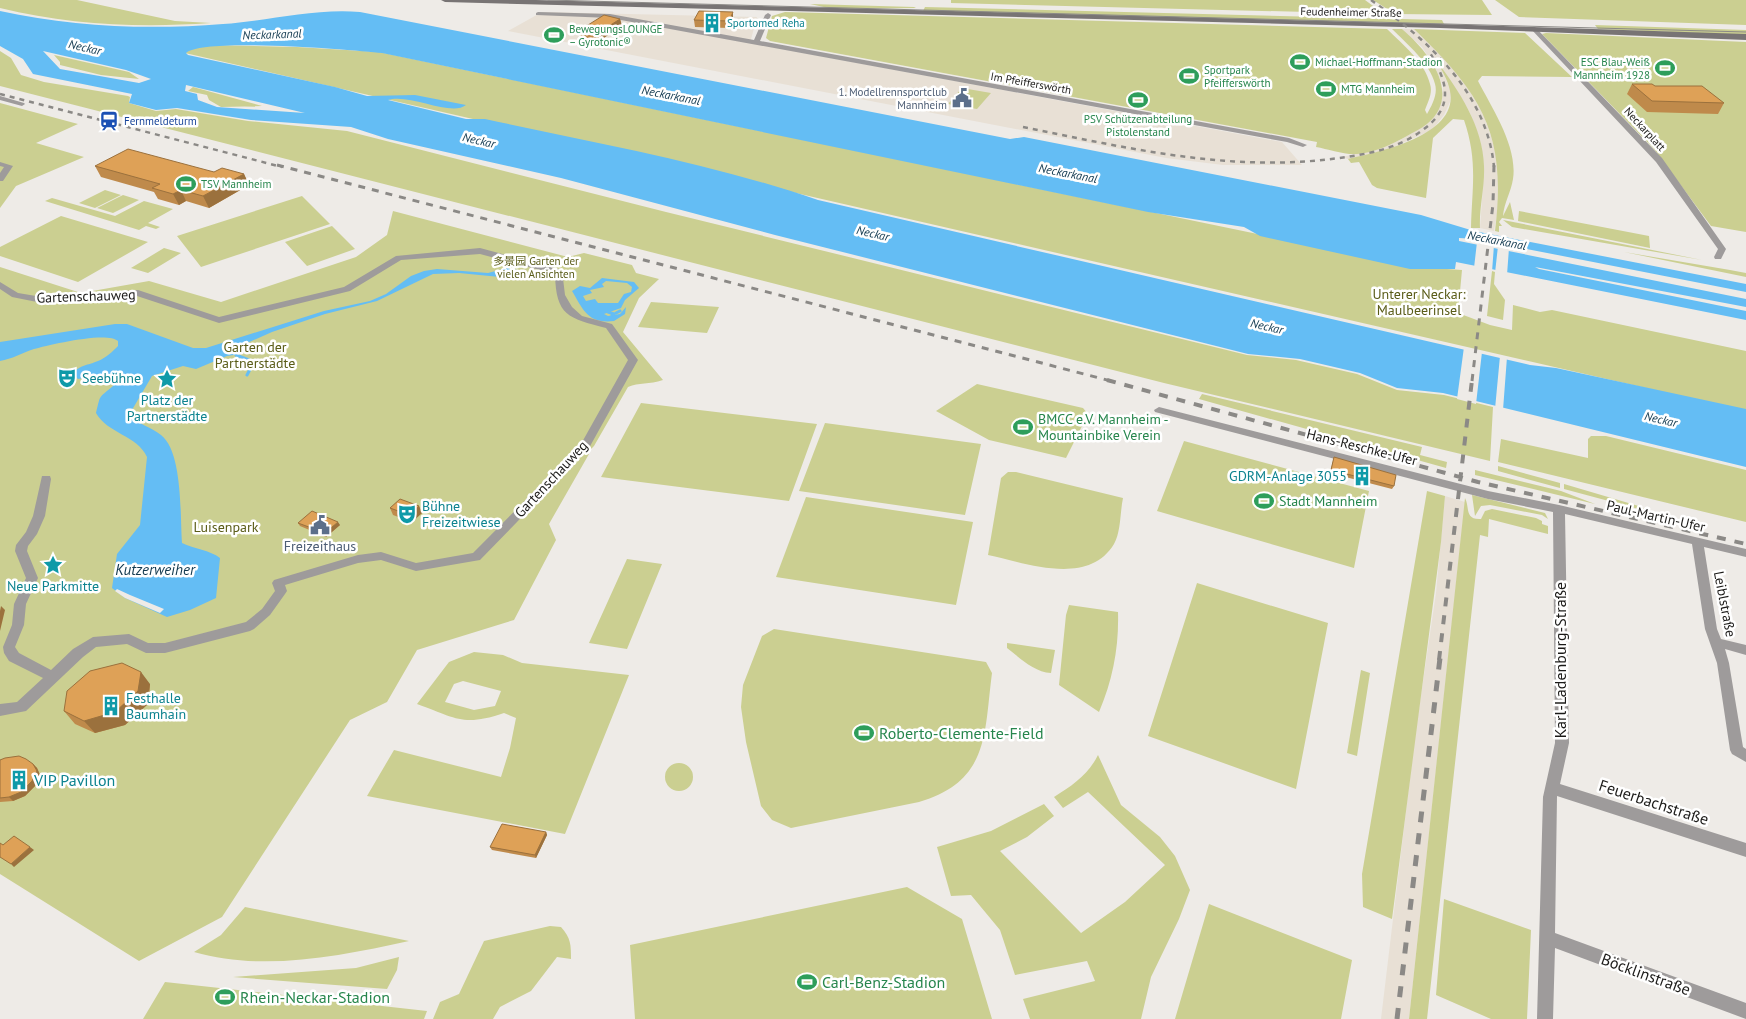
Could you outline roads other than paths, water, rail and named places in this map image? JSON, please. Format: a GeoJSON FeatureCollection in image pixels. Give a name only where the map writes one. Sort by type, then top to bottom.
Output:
{"type":"FeatureCollection","features":[{"type":"Feature","properties":{"kind":"main road","name":"Feudenheimer Straße"},"geometry":{"type":"LineString","coordinates":[[445,0],[1453,23],[1543,29],[1586,27],[1746,37]]}},
{"type":"Feature","properties":{"kind":"main road","name":"Feudenheimer Straße"},"geometry":{"type":"LineString","coordinates":[[698,0],[802,1],[1586,27],[1746,28]]}},
{"type":"Feature","properties":{"kind":"main road"},"geometry":{"type":"LineString","coordinates":[[683,6],[683,2],[698,0]]}},
{"type":"Feature","properties":{"kind":"main road"},"geometry":{"type":"LineString","coordinates":[[813,0],[834,3]]}},
{"type":"Feature","properties":{"kind":"main road"},"geometry":{"type":"LineString","coordinates":[[802,1],[819,10]]}},
{"type":"Feature","properties":{"kind":"main road"},"geometry":{"type":"LineString","coordinates":[[906,12],[919,9],[918,6]]}},
{"type":"Feature","properties":{"kind":"main road"},"geometry":{"type":"LineString","coordinates":[[751,8],[768,15],[782,9]]}},
{"type":"Feature","properties":{"kind":"street","name":"Im Pfeifferswörth"},"geometry":{"type":"LineString","coordinates":[[538,14],[610,16],[650,23],[655,18],[662,18],[667,20],[669,24],[666,26],[1289,140],[1303,145]]}},
{"type":"Feature","properties":{"kind":"street"},"geometry":{"type":"LineString","coordinates":[[756,42],[760,39],[768,15]]}},
{"type":"Feature","properties":{"kind":"street","name":"Neckarplatt"},"geometry":{"type":"LineString","coordinates":[[1533,28],[1659,160],[1722,249],[1718,257]]}},
{"type":"Feature","properties":{"kind":"street"},"geometry":{"type":"LineString","coordinates":[[0,98],[22,104]]}},
{"type":"Feature","properties":{"kind":"street"},"geometry":{"type":"LineString","coordinates":[[0,164],[9,166],[0,179]]}},
{"type":"Feature","properties":{"kind":"street","name":"Gartenschauweg"},"geometry":{"type":"LineString","coordinates":[[0,285],[15,295],[42,300],[138,293],[219,320],[347,289],[399,258],[480,251],[559,272],[560,295],[568,309],[579,318],[609,326],[634,360],[586,446],[476,557],[416,567],[381,556],[358,559],[278,582],[281,592],[266,612],[250,626],[165,648],[146,648],[129,638],[93,642],[21,707],[0,710]]}},
{"type":"Feature","properties":{"kind":"street","name":"Hans-Reschke-Ufer"},"geometry":{"type":"LineString","coordinates":[[1159,410],[1488,495],[1559,509]]}},
{"type":"Feature","properties":{"kind":"street"},"geometry":{"type":"LineString","coordinates":[[46,479],[39,516],[31,534],[22,545],[21,551],[32,578],[20,604],[18,626],[9,647],[10,653],[14,657],[31,664],[52,677]]}},
{"type":"Feature","properties":{"kind":"street","name":"Paul-Martin-Ufer"},"geometry":{"type":"LineString","coordinates":[[1559,509],[1746,553]]}},
{"type":"Feature","properties":{"kind":"street","name":"Karl-Ladenburg-Straße"},"geometry":{"type":"LineString","coordinates":[[1545,1019],[1552,788],[1562,743],[1559,509]]}},
{"type":"Feature","properties":{"kind":"street","name":"Leiblstraße"},"geometry":{"type":"LineString","coordinates":[[1697,541],[1710,629],[1723,663],[1736,750],[1746,756]]}},
{"type":"Feature","properties":{"kind":"street"},"geometry":{"type":"LineString","coordinates":[[1715,642],[1746,650]]}},
{"type":"Feature","properties":{"kind":"street","name":"Feuerbachstraße"},"geometry":{"type":"LineString","coordinates":[[1552,788],[1746,850]]}},
{"type":"Feature","properties":{"kind":"street","name":"Böcklinstraße"},"geometry":{"type":"LineString","coordinates":[[1546,937],[1746,1011]]}},
{"type":"Feature","properties":{"kind":"water"},"geometry":{"type":"Polygon","coordinates":[[[0,11],[55,21],[139,27],[195,26],[309,13],[360,12],[1010,139],[1024,137],[1421,215],[1474,231],[1746,284],[1746,292],[1476,239],[1459,238],[1459,241],[1746,299],[1746,307],[1535,267],[1746,311],[1746,320],[1456,262],[1455,269],[1410,269],[1260,236],[1244,227],[1148,212],[382,53],[312,47],[248,45],[198,48],[186,53],[367,96],[415,95],[466,105],[459,108],[450,108],[407,100],[388,100],[466,119],[485,119],[694,164],[818,200],[1530,365],[1556,368],[1746,409],[1746,467],[1443,393],[1397,388],[1360,373],[1300,359],[1248,354],[775,235],[561,178],[388,139],[351,127],[251,120],[177,108],[156,110],[129,103],[132,94],[33,74],[23,59],[0,46],[0,11]],[[43,51],[60,69],[139,83],[151,79],[126,70],[43,51]],[[186,85],[185,91],[197,94],[198,100],[217,107],[305,113],[186,85]]]}},
{"type":"Feature","properties":{"kind":"water","name":"Kutzerweiher"},"geometry":{"type":"Polygon","coordinates":[[[507,268],[517,270],[519,274],[510,278],[459,273],[433,274],[377,301],[325,314],[272,332],[229,351],[233,354],[240,354],[227,356],[196,369],[183,366],[152,376],[129,415],[161,435],[168,443],[173,455],[179,485],[182,543],[212,553],[220,558],[216,598],[190,610],[167,617],[125,598],[112,588],[117,554],[140,525],[147,457],[136,444],[108,426],[96,413],[101,397],[113,386],[113,382],[98,380],[95,376],[78,379],[72,373],[107,356],[118,346],[118,341],[102,337],[77,340],[34,349],[0,361],[0,342],[115,324],[127,324],[193,348],[206,348],[324,311],[370,301],[386,294],[411,276],[424,271],[437,269],[488,273],[507,268]]]}},
{"type":"Feature","properties":{"kind":"water"},"geometry":{"type":"Polygon","coordinates":[[[602,278],[634,282],[639,288],[625,300],[621,308],[604,314],[608,316],[620,314],[626,307],[625,314],[614,321],[605,321],[592,318],[587,314],[572,291],[580,286],[590,288],[602,278]],[[606,281],[602,284],[604,287],[590,290],[592,293],[583,296],[586,301],[595,299],[598,303],[618,303],[624,294],[631,292],[632,287],[627,283],[606,281]]]}},
{"type":"Feature","properties":{"kind":"waterway"},"geometry":{"type":"LineString","coordinates":[[616,313],[620,311]]}},
{"type":"Feature","properties":{"kind":"waterway"},"geometry":{"type":"LineString","coordinates":[[608,312],[614,314],[612,315]]}},
{"type":"Feature","properties":{"kind":"waterway"},"geometry":{"type":"LineString","coordinates":[[236,355],[254,362],[247,375]]}},
{"type":"Feature","properties":{"kind":"tram line"},"geometry":{"type":"LineString","coordinates":[[548,0],[1746,32]]}},
{"type":"Feature","properties":{"kind":"railway"},"geometry":{"type":"LineString","coordinates":[[1371,0],[1433,51],[1467,92],[1480,115],[1489,140],[1494,167]]}},
{"type":"Feature","properties":{"kind":"railway"},"geometry":{"type":"LineString","coordinates":[[1023,127],[1140,150],[1219,160],[1299,162],[1362,154],[1384,149],[1405,141],[1415,136],[1434,120],[1444,102],[1445,93],[1441,73],[1430,53]]}},
{"type":"Feature","properties":{"kind":"railway"},"geometry":{"type":"LineString","coordinates":[[0,94],[282,167]]}},
{"type":"Feature","properties":{"kind":"railway"},"geometry":{"type":"LineString","coordinates":[[277,165],[1111,381]]}},
{"type":"Feature","properties":{"kind":"railway"},"geometry":{"type":"LineString","coordinates":[[1472,381],[1493,204],[1494,167]]}},
{"type":"Feature","properties":{"kind":"railway"},"geometry":{"type":"LineString","coordinates":[[1107,380],[1461,477]]}},
{"type":"Feature","properties":{"kind":"railway"},"geometry":{"type":"LineString","coordinates":[[1461,477],[1472,380]]}},
{"type":"Feature","properties":{"kind":"railway"},"geometry":{"type":"LineString","coordinates":[[1439,660],[1461,477]]}},
{"type":"Feature","properties":{"kind":"railway"},"geometry":{"type":"LineString","coordinates":[[1461,477],[1746,544]]}},
{"type":"Feature","properties":{"kind":"railway"},"geometry":{"type":"LineString","coordinates":[[1397,1019],[1440,658]]}},
{"type":"Feature","properties":{"kind":"place","name":"Sportomed Reha"},"geometry":{"type":"Point","coordinates":[712,23]}},
{"type":"Feature","properties":{"kind":"place","name":"BewegungsLOUNGE – Gyrotonic®"},"geometry":{"type":"Point","coordinates":[554,35]}},
{"type":"Feature","properties":{"kind":"place","name":"Michael-Hoffmann-Stadion"},"geometry":{"type":"Point","coordinates":[1300,62]}},
{"type":"Feature","properties":{"kind":"place","name":"ESC Blau-Weiß Mannheim 1928"},"geometry":{"type":"Point","coordinates":[1665,68]}},
{"type":"Feature","properties":{"kind":"place","name":"Sportpark Pfeifferswörth"},"geometry":{"type":"Point","coordinates":[1189,76]}},
{"type":"Feature","properties":{"kind":"place","name":"MTG Mannheim"},"geometry":{"type":"Point","coordinates":[1326,89]}},
{"type":"Feature","properties":{"kind":"place","name":"1. Modellrennsportclub Mannheim"},"geometry":{"type":"Point","coordinates":[962,98]}},
{"type":"Feature","properties":{"kind":"place","name":"PSV Schützenabteilung Pistolenstand"},"geometry":{"type":"Point","coordinates":[1138,100]}},
{"type":"Feature","properties":{"kind":"place","name":"Fernmeldeturm"},"geometry":{"type":"Point","coordinates":[109,121]}},
{"type":"Feature","properties":{"kind":"place","name":"TSV Mannheim"},"geometry":{"type":"Point","coordinates":[186,184]}},
{"type":"Feature","properties":{"kind":"place","name":"Seebühne"},"geometry":{"type":"Point","coordinates":[67,378]}},
{"type":"Feature","properties":{"kind":"place","name":"Platz der Partnerstädte"},"geometry":{"type":"Point","coordinates":[167,379]}},
{"type":"Feature","properties":{"kind":"place","name":"BMCC e.V. Mannheim - Mountainbike Verein"},"geometry":{"type":"Point","coordinates":[1023,427]}},
{"type":"Feature","properties":{"kind":"place","name":"GDRM-Anlage 3055"},"geometry":{"type":"Point","coordinates":[1362,476]}},
{"type":"Feature","properties":{"kind":"place","name":"Stadt Mannheim"},"geometry":{"type":"Point","coordinates":[1264,501]}},
{"type":"Feature","properties":{"kind":"place","name":"Bühne Freizeitwiese"},"geometry":{"type":"Point","coordinates":[407,514]}},
{"type":"Feature","properties":{"kind":"place","name":"Freizeithaus"},"geometry":{"type":"Point","coordinates":[320,525]}},
{"type":"Feature","properties":{"kind":"place","name":"Neue Parkmitte"},"geometry":{"type":"Point","coordinates":[53,565]}},
{"type":"Feature","properties":{"kind":"place","name":"Festhalle Baumhain"},"geometry":{"type":"Point","coordinates":[111,706]}},
{"type":"Feature","properties":{"kind":"place","name":"Roberto-Clemente-Field"},"geometry":{"type":"Point","coordinates":[864,733]}},
{"type":"Feature","properties":{"kind":"place","name":"VIP Pavillon"},"geometry":{"type":"Point","coordinates":[19,780]}},
{"type":"Feature","properties":{"kind":"place","name":"Carl-Benz-Stadion"},"geometry":{"type":"Point","coordinates":[807,982]}},
{"type":"Feature","properties":{"kind":"place","name":"Rhein-Neckar-Stadion"},"geometry":{"type":"Point","coordinates":[225,997]}},
{"type":"Feature","properties":{"kind":"water label","name":"Neckarkanal"},"geometry":{"type":"Point","coordinates":[272,34]}},
{"type":"Feature","properties":{"kind":"water label","name":"Neckar"},"geometry":{"type":"Point","coordinates":[85,47]}},
{"type":"Feature","properties":{"kind":"water label","name":"Neckarkanal"},"geometry":{"type":"Point","coordinates":[671,95]}},
{"type":"Feature","properties":{"kind":"water label","name":"Neckar"},"geometry":{"type":"Point","coordinates":[479,140]}},
{"type":"Feature","properties":{"kind":"water label","name":"Neckarkanal"},"geometry":{"type":"Point","coordinates":[1068,173]}},
{"type":"Feature","properties":{"kind":"water label","name":"Neckar"},"geometry":{"type":"Point","coordinates":[873,233]}},
{"type":"Feature","properties":{"kind":"water label","name":"Neckarkanal"},"geometry":{"type":"Point","coordinates":[1497,240]}},
{"type":"Feature","properties":{"kind":"water label","name":"Neckar"},"geometry":{"type":"Point","coordinates":[1267,326]}},
{"type":"Feature","properties":{"kind":"water label","name":"Neckar"},"geometry":{"type":"Point","coordinates":[1661,419]}},
{"type":"Feature","properties":{"kind":"park label","name":"多景园 Garten der vielen Ansichten"},"geometry":{"type":"Point","coordinates":[536,267]}},
{"type":"Feature","properties":{"kind":"park label","name":"Unterer Neckar: Maulbeerinsel"},"geometry":{"type":"Point","coordinates":[1419,302]}},
{"type":"Feature","properties":{"kind":"park label","name":"Garten der Partnerstädte"},"geometry":{"type":"Point","coordinates":[255,356]}},
{"type":"Feature","properties":{"kind":"park label","name":"Luisenpark"},"geometry":{"type":"Point","coordinates":[226,527]}}]}
